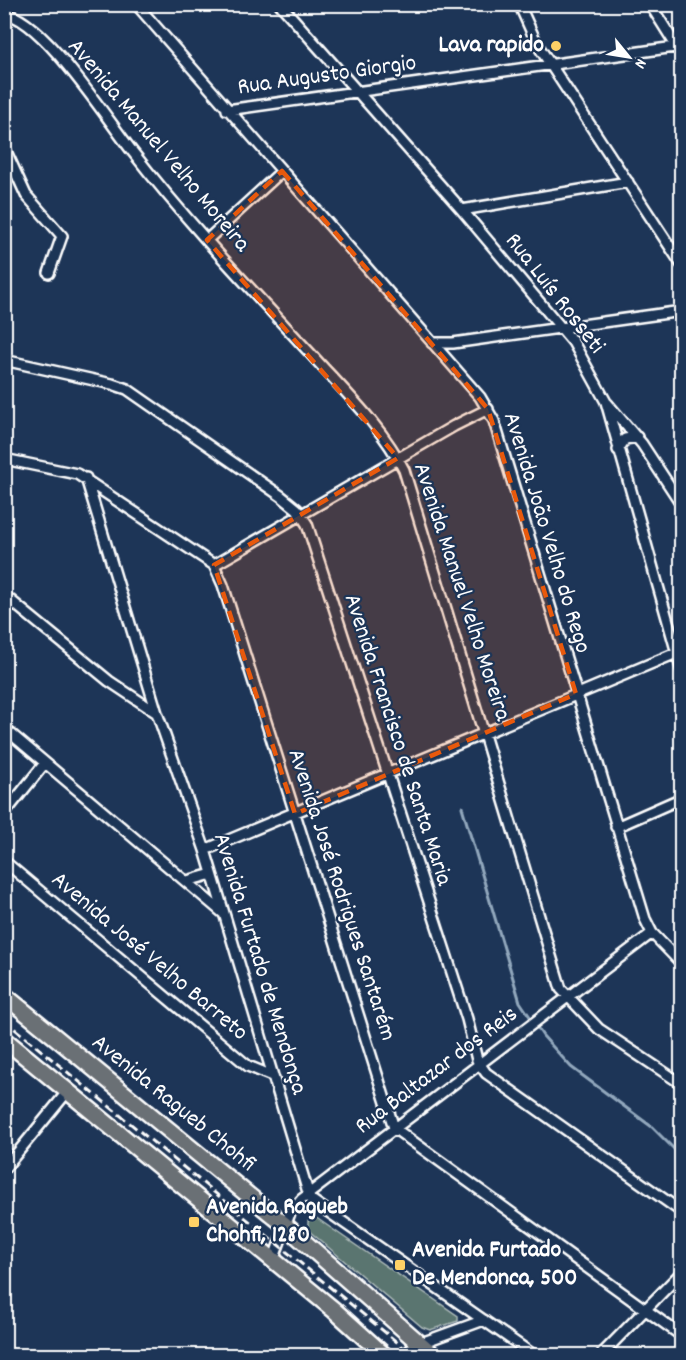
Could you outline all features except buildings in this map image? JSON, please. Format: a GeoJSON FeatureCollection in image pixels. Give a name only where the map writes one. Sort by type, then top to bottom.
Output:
{"type":"FeatureCollection","features":[{"type":"Feature","properties":{"kind":"highway","name":"Avenida Ragueb Chohfi"},"geometry":{"type":"LineString","coordinates":[[4,994],[286,1226],[434,1356]]}},
{"type":"Feature","properties":{"kind":"highway"},"geometry":{"type":"LineString","coordinates":[[4,1039],[385,1356]]}},
{"type":"Feature","properties":{"kind":"street","name":"Avenida João Velho do Rego"},"geometry":{"type":"LineString","coordinates":[[136,4],[488,410],[494,421],[616,827],[652,933],[681,964]]}},
{"type":"Feature","properties":{"kind":"street","name":"Rua Luís Rosseti"},"geometry":{"type":"LineString","coordinates":[[280,4],[462,210],[562,328],[587,366],[606,402],[618,450],[679,652],[681,671]]}},
{"type":"Feature","properties":{"kind":"street"},"geometry":{"type":"LineString","coordinates":[[519,4],[537,44],[681,265]]}},
{"type":"Feature","properties":{"kind":"street"},"geometry":{"type":"LineString","coordinates":[[650,4],[680,50]]}},
{"type":"Feature","properties":{"kind":"street","name":"Avenida Manuel Velho Moreira"},"geometry":{"type":"LineString","coordinates":[[4,14],[23,20],[62,58],[152,176],[366,415],[398,458],[484,732],[561,989],[599,1029],[681,1084]]}},
{"type":"Feature","properties":{"kind":"street","name":"Rua Augusto Giorgio"},"geometry":{"type":"LineString","coordinates":[[227,110],[550,64],[680,50]]}},
{"type":"Feature","properties":{"kind":"street"},"geometry":{"type":"LineString","coordinates":[[4,147],[26,195],[62,236],[49,273]]}},
{"type":"Feature","properties":{"kind":"street"},"geometry":{"type":"LineString","coordinates":[[207,240],[282,171]]}},
{"type":"Feature","properties":{"kind":"street"},"geometry":{"type":"LineString","coordinates":[[462,210],[628,182]]}},
{"type":"Feature","properties":{"kind":"street"},"geometry":{"type":"LineString","coordinates":[[432,343],[453,343],[681,311]]}},
{"type":"Feature","properties":{"kind":"street","name":"Avenida Francisco de Santa Maria"},"geometry":{"type":"LineString","coordinates":[[4,360],[121,386],[236,463],[281,496],[300,514],[307,524],[479,1063],[486,1073],[522,1101],[681,1212]]}},
{"type":"Feature","properties":{"kind":"street"},"geometry":{"type":"LineString","coordinates":[[606,402],[637,437],[681,505]]}},
{"type":"Feature","properties":{"kind":"street"},"geometry":{"type":"LineString","coordinates":[[4,459],[68,470],[86,478],[214,565],[398,458],[488,410]]}},
{"type":"Feature","properties":{"kind":"street"},"geometry":{"type":"LineString","coordinates":[[618,450],[625,439],[637,437]]}},
{"type":"Feature","properties":{"kind":"street","name":"Avenida Furtado de Mendonça"},"geometry":{"type":"LineString","coordinates":[[86,478],[157,713],[205,850],[307,1195]]}},
{"type":"Feature","properties":{"kind":"street","name":"Avenida José Rodrigues Santarém"},"geometry":{"type":"LineString","coordinates":[[214,565],[223,585],[394,1128]]}},
{"type":"Feature","properties":{"kind":"street"},"geometry":{"type":"LineString","coordinates":[[4,595],[109,681],[157,713]]}},
{"type":"Feature","properties":{"kind":"street"},"geometry":{"type":"LineString","coordinates":[[205,850],[679,652]]}},
{"type":"Feature","properties":{"kind":"street"},"geometry":{"type":"LineString","coordinates":[[4,728],[187,880],[223,913]]}},
{"type":"Feature","properties":{"kind":"street"},"geometry":{"type":"LineString","coordinates":[[4,814],[45,763]]}},
{"type":"Feature","properties":{"kind":"street"},"geometry":{"type":"LineString","coordinates":[[616,827],[681,798]]}},
{"type":"Feature","properties":{"kind":"street","name":"Avenida José Velho Barreto"},"geometry":{"type":"LineString","coordinates":[[4,861],[248,1066],[272,1076]]}},
{"type":"Feature","properties":{"kind":"street"},"geometry":{"type":"LineString","coordinates":[[187,880],[212,874]]}},
{"type":"Feature","properties":{"kind":"street","name":"Rua Baltazar dos Reis"},"geometry":{"type":"LineString","coordinates":[[273,1261],[295,1206],[307,1195],[652,933]]}},
{"type":"Feature","properties":{"kind":"street"},"geometry":{"type":"LineString","coordinates":[[4,1169],[68,1091]]}},
{"type":"Feature","properties":{"kind":"street"},"geometry":{"type":"LineString","coordinates":[[394,1128],[681,1336]]}},
{"type":"Feature","properties":{"kind":"street"},"geometry":{"type":"LineString","coordinates":[[307,1195],[314,1203],[535,1356]]}},
{"type":"Feature","properties":{"kind":"street"},"geometry":{"type":"LineString","coordinates":[[600,1356],[681,1272]]}},
{"type":"Feature","properties":{"kind":"street"},"geometry":{"type":"LineString","coordinates":[[401,1356],[421,1343],[484,1320]]}},
{"type":"Feature","properties":{"kind":"highlighted area"},"geometry":{"type":"Polygon","coordinates":[[[282,171],[488,409],[576,694],[295,814],[214,565],[398,458],[207,240],[282,171]]]}},
{"type":"Feature","properties":{"kind":"green space"},"geometry":{"type":"Polygon","coordinates":[[[315,1217],[458,1316],[458,1321],[430,1330],[422,1327],[308,1230],[308,1221],[315,1217]]]}},
{"type":"Feature","properties":{"kind":"waterway"},"geometry":{"type":"LineString","coordinates":[[462,807],[520,1002],[543,1036],[571,1067],[652,1127],[682,1157]]}},
{"type":"Feature","properties":{"kind":"railway"},"geometry":{"type":"LineString","coordinates":[[4,1020],[414,1356]]}},
{"type":"Feature","properties":{"kind":"place","name":"Lava rapido"},"geometry":{"type":"Point","coordinates":[556,46]}},
{"type":"Feature","properties":{"kind":"place","name":"Avenida Ragueb Chohfi, 1280"},"geometry":{"type":"Point","coordinates":[194,1222]}},
{"type":"Feature","properties":{"kind":"place","name":"Avenida Furtado De Mendonca, 500"},"geometry":{"type":"Point","coordinates":[400,1265]}}]}
